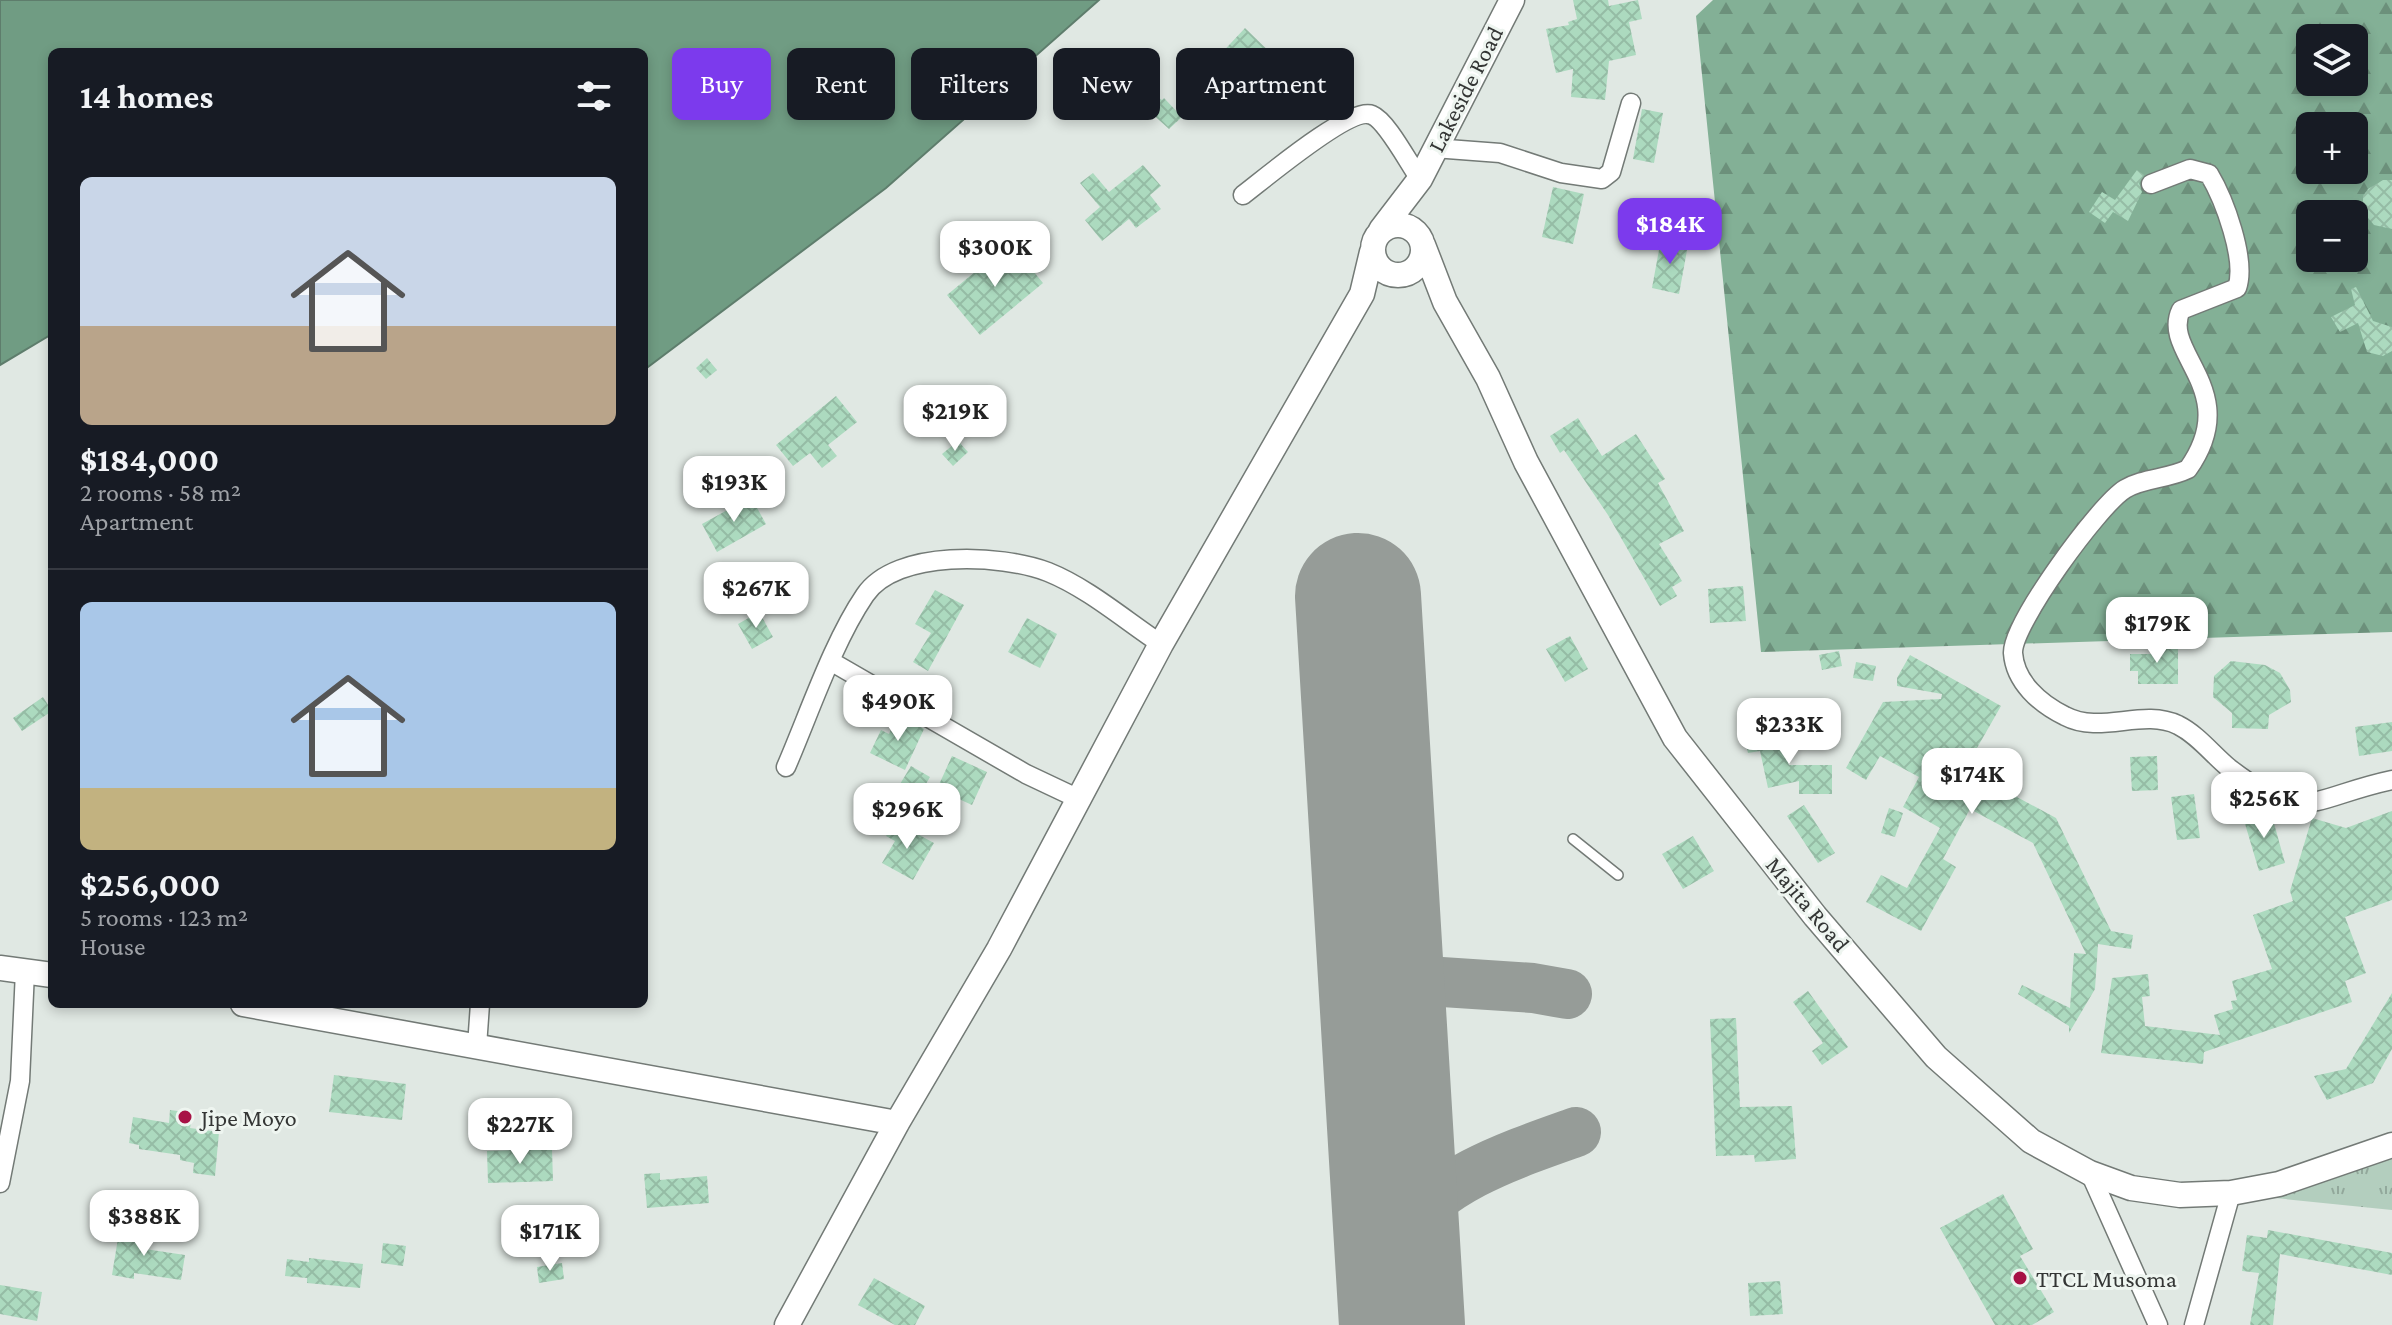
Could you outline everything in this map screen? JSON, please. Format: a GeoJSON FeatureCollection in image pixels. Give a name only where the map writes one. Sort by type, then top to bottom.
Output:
{"type":"FeatureCollection","features":[{"type":"Feature","properties":{"kind":"main road","name":"Lakeside Road"},"geometry":{"type":"LineString","coordinates":[[1420,179],[1512,0]]}},
{"type":"Feature","properties":{"kind":"main road"},"geometry":{"type":"LineString","coordinates":[[787,1325],[897,1123],[999,949],[1081,800],[1161,644],[1362,294],[1377,241],[1420,179]]}},
{"type":"Feature","properties":{"kind":"main road"},"geometry":{"type":"LineString","coordinates":[[1362,294],[1418,266],[1422,242],[1420,179]]}},
{"type":"Feature","properties":{"kind":"main road"},"geometry":{"type":"LineString","coordinates":[[1391,225],[1403,225],[1422,242],[1445,302],[1401,273],[1375,262],[1377,241],[1391,225]]}},
{"type":"Feature","properties":{"kind":"main road","name":"Majita Road"},"geometry":{"type":"LineString","coordinates":[[1445,302],[1488,378],[1526,462],[1591,587],[1675,738],[1815,916],[1936,1057],[2031,1141],[2090,1173],[2131,1188],[2180,1195],[2231,1193],[2279,1184],[2392,1145]]}},
{"type":"Feature","properties":{"kind":"main road"},"geometry":{"type":"LineString","coordinates":[[0,968],[48,974]]}},
{"type":"Feature","properties":{"kind":"main road"},"geometry":{"type":"LineString","coordinates":[[280,1008],[332,1014],[477,1046],[897,1123]]}},
{"type":"Feature","properties":{"kind":"street"},"geometry":{"type":"LineString","coordinates":[[1434,148],[1500,153],[1570,175],[1602,179],[1611,172],[1631,103]]}},
{"type":"Feature","properties":{"kind":"street"},"geometry":{"type":"LineString","coordinates":[[1243,195],[1326,133],[1355,115],[1365,113],[1379,120],[1420,179]]}},
{"type":"Feature","properties":{"kind":"street"},"geometry":{"type":"LineString","coordinates":[[2151,184],[2190,169],[2209,174],[2232,231],[2241,279],[2237,288],[2181,310],[2176,321],[2179,340],[2205,391],[2209,412],[2204,435],[2188,469],[2129,487],[2104,509],[2051,577],[2030,611],[2015,638],[2015,666],[2041,702],[2067,718],[2088,724],[2158,720],[2177,725],[2259,790],[2282,802],[2298,805],[2317,802],[2392,780]]}},
{"type":"Feature","properties":{"kind":"street"},"geometry":{"type":"LineString","coordinates":[[786,767],[866,593],[884,576],[917,563],[959,560],[1007,562],[1049,573],[1161,644]]}},
{"type":"Feature","properties":{"kind":"street"},"geometry":{"type":"LineString","coordinates":[[832,662],[1026,774],[1081,800]]}},
{"type":"Feature","properties":{"kind":"street"},"geometry":{"type":"LineString","coordinates":[[0,1183],[20,1081],[25,971]]}},
{"type":"Feature","properties":{"kind":"street"},"geometry":{"type":"LineString","coordinates":[[477,1046],[480,1008]]}},
{"type":"Feature","properties":{"kind":"street"},"geometry":{"type":"LineString","coordinates":[[2090,1173],[2158,1325]]}},
{"type":"Feature","properties":{"kind":"street"},"geometry":{"type":"LineString","coordinates":[[2194,1325],[2231,1193]]}},
{"type":"Feature","properties":{"kind":"lane"},"geometry":{"type":"LineString","coordinates":[[1573,839],[1618,875]]}},
{"type":"Feature","properties":{"kind":"green space"},"geometry":{"type":"Polygon","coordinates":[[[1713,0],[2392,0],[2392,632],[1761,652],[1696,16],[1713,0]]]}},
{"type":"Feature","properties":{"kind":"green space"},"geometry":{"type":"Polygon","coordinates":[[[2392,1143],[2392,1210],[2236,1194],[2392,1143]]]}},
{"type":"Feature","properties":{"kind":"shaded area"},"geometry":{"type":"Polygon","coordinates":[[[0,0],[1099,0],[1037,55],[1037,48],[911,48],[911,120],[963,120],[886,188],[648,367],[648,48],[48,48],[48,336],[0,365],[0,0]]]}},
{"type":"Feature","properties":{"kind":"building"},"geometry":{"type":"Polygon","coordinates":[[[1573,0],[1608,0],[1609,6],[1638,0],[1642,19],[1629,22],[1636,55],[1609,61],[1605,100],[1571,97],[1573,69],[1556,73],[1546,29],[1569,25],[1568,22],[1577,19],[1573,0]]]}},
{"type":"Feature","properties":{"kind":"building"},"geometry":{"type":"Polygon","coordinates":[[[1245,28],[1266,48],[1226,48],[1245,28]]]}},
{"type":"Feature","properties":{"kind":"building"},"geometry":{"type":"Polygon","coordinates":[[[1164,98],[1176,111],[1176,120],[1179,120],[1169,129],[1159,120],[1160,99],[1164,98]]]}},
{"type":"Feature","properties":{"kind":"building"},"geometry":{"type":"Polygon","coordinates":[[[1642,109],[1663,113],[1654,163],[1633,159],[1642,109]]]}},
{"type":"Feature","properties":{"kind":"building"},"geometry":{"type":"Polygon","coordinates":[[[1143,165],[1161,186],[1150,195],[1161,209],[1136,228],[1129,219],[1102,241],[1085,220],[1100,207],[1080,183],[1093,173],[1109,192],[1143,165]]]}},
{"type":"Feature","properties":{"kind":"building"},"geometry":{"type":"Polygon","coordinates":[[[2137,170],[2144,175],[2139,183],[2142,192],[2128,221],[2113,212],[2105,223],[2089,212],[2102,192],[2115,200],[2137,170]]]}},
{"type":"Feature","properties":{"kind":"building"},"geometry":{"type":"Polygon","coordinates":[[[2383,180],[2392,180],[2392,229],[2374,225],[2368,218],[2368,200],[2363,200],[2363,196],[2383,180]]]}},
{"type":"Feature","properties":{"kind":"building"},"geometry":{"type":"Polygon","coordinates":[[[1553,187],[1584,194],[1573,244],[1542,237],[1553,187]]]}},
{"type":"Feature","properties":{"kind":"building"},"geometry":{"type":"Polygon","coordinates":[[[1661,239],[1688,245],[1679,294],[1652,288],[1661,239]]]}},
{"type":"Feature","properties":{"kind":"building"},"geometry":{"type":"Polygon","coordinates":[[[1010,243],[1043,283],[980,335],[947,295],[1010,243]]]}},
{"type":"Feature","properties":{"kind":"building"},"geometry":{"type":"Polygon","coordinates":[[[2356,287],[2373,321],[2392,327],[2392,351],[2383,356],[2367,352],[2358,323],[2340,332],[2331,317],[2355,305],[2351,289],[2356,287]]]}},
{"type":"Feature","properties":{"kind":"building"},"geometry":{"type":"Polygon","coordinates":[[[707,358],[717,370],[706,379],[696,368],[707,358]]]}},
{"type":"Feature","properties":{"kind":"building"},"geometry":{"type":"Polygon","coordinates":[[[836,396],[857,422],[828,445],[837,456],[822,468],[810,453],[793,466],[776,445],[836,396]]]}},
{"type":"Feature","properties":{"kind":"building"},"geometry":{"type":"Polygon","coordinates":[[[1578,418],[1602,456],[1636,434],[1665,479],[1658,483],[1684,531],[1659,544],[1682,581],[1672,587],[1677,596],[1660,606],[1608,515],[1564,450],[1560,453],[1550,436],[1578,418]]]}},
{"type":"Feature","properties":{"kind":"building"},"geometry":{"type":"Polygon","coordinates":[[[958,441],[968,452],[953,466],[942,454],[958,441]]]}},
{"type":"Feature","properties":{"kind":"building"},"geometry":{"type":"Polygon","coordinates":[[[751,497],[766,524],[717,552],[702,524],[751,497]]]}},
{"type":"Feature","properties":{"kind":"building"},"geometry":{"type":"Polygon","coordinates":[[[1743,586],[1746,621],[1710,623],[1708,589],[1743,586]]]}},
{"type":"Feature","properties":{"kind":"building"},"geometry":{"type":"Polygon","coordinates":[[[935,590],[964,605],[928,671],[913,662],[931,633],[915,624],[935,590]]]}},
{"type":"Feature","properties":{"kind":"building"},"geometry":{"type":"Polygon","coordinates":[[[759,612],[773,637],[752,649],[738,624],[759,612]]]}},
{"type":"Feature","properties":{"kind":"building"},"geometry":{"type":"Polygon","coordinates":[[[1027,618],[1057,634],[1040,668],[1008,652],[1027,618]]]}},
{"type":"Feature","properties":{"kind":"building"},"geometry":{"type":"Polygon","coordinates":[[[1570,636],[1588,669],[1565,682],[1546,649],[1570,636]]]}},
{"type":"Feature","properties":{"kind":"building"},"geometry":{"type":"Polygon","coordinates":[[[2178,643],[2178,684],[2138,684],[2138,671],[2130,671],[2130,654],[2154,654],[2153,644],[2178,643]]]}},
{"type":"Feature","properties":{"kind":"building"},"geometry":{"type":"Polygon","coordinates":[[[1839,651],[1842,666],[1822,670],[1819,655],[1839,651]]]}},
{"type":"Feature","properties":{"kind":"building"},"geometry":{"type":"Polygon","coordinates":[[[1910,655],[2001,706],[1965,769],[2056,818],[2111,931],[2133,935],[2131,949],[2098,944],[2095,989],[2069,1033],[2069,1026],[2018,994],[2022,985],[2070,1008],[2074,953],[2086,954],[2033,843],[1970,809],[1943,859],[1956,867],[1921,931],[1866,902],[1881,875],[1907,888],[1940,828],[1903,807],[1919,777],[1880,756],[1866,780],[1846,768],[1883,702],[1941,699],[1942,694],[1897,686],[1897,678],[1910,655]]]}},
{"type":"Feature","properties":{"kind":"building"},"geometry":{"type":"Polygon","coordinates":[[[2231,661],[2265,665],[2280,673],[2290,690],[2291,702],[2269,715],[2268,729],[2232,728],[2232,713],[2213,697],[2214,676],[2231,661]]]}},
{"type":"Feature","properties":{"kind":"building"},"geometry":{"type":"Polygon","coordinates":[[[1856,662],[1876,666],[1873,681],[1853,678],[1856,662]]]}},
{"type":"Feature","properties":{"kind":"building"},"geometry":{"type":"Polygon","coordinates":[[[43,697],[48,705],[48,714],[22,731],[13,718],[43,697]]]}},
{"type":"Feature","properties":{"kind":"building"},"geometry":{"type":"Polygon","coordinates":[[[1816,700],[1817,706],[1833,705],[1835,732],[1820,733],[1803,728],[1801,701],[1816,700]]]}},
{"type":"Feature","properties":{"kind":"building"},"geometry":{"type":"Polygon","coordinates":[[[898,714],[924,729],[905,770],[870,753],[881,730],[889,734],[898,714]]]}},
{"type":"Feature","properties":{"kind":"building"},"geometry":{"type":"Polygon","coordinates":[[[2392,722],[2392,751],[2359,756],[2355,727],[2392,722]]]}},
{"type":"Feature","properties":{"kind":"building"},"geometry":{"type":"Polygon","coordinates":[[[1781,729],[1789,765],[1832,765],[1832,794],[1799,794],[1799,781],[1768,788],[1760,751],[1748,753],[1744,738],[1781,729]]]}},
{"type":"Feature","properties":{"kind":"building"},"geometry":{"type":"Polygon","coordinates":[[[952,756],[987,772],[972,805],[937,789],[952,756]]]}},
{"type":"Feature","properties":{"kind":"building"},"geometry":{"type":"Polygon","coordinates":[[[2157,756],[2158,790],[2132,791],[2130,757],[2157,756]]]}},
{"type":"Feature","properties":{"kind":"building"},"geometry":{"type":"Polygon","coordinates":[[[911,766],[930,777],[917,800],[897,789],[911,766]]]}},
{"type":"Feature","properties":{"kind":"building"},"geometry":{"type":"Polygon","coordinates":[[[2194,794],[2200,838],[2177,840],[2171,797],[2194,794]]]}},
{"type":"Feature","properties":{"kind":"building"},"geometry":{"type":"Polygon","coordinates":[[[1804,805],[1835,853],[1818,863],[1787,816],[1804,805]]]}},
{"type":"Feature","properties":{"kind":"building"},"geometry":{"type":"Polygon","coordinates":[[[1889,808],[1903,813],[1895,837],[1881,833],[1889,808]]]}},
{"type":"Feature","properties":{"kind":"building"},"geometry":{"type":"Polygon","coordinates":[[[2270,809],[2285,863],[2259,871],[2243,817],[2270,809]]]}},
{"type":"Feature","properties":{"kind":"building"},"geometry":{"type":"Polygon","coordinates":[[[2392,811],[2392,900],[2345,917],[2366,973],[2345,981],[2352,1002],[2204,1052],[2203,1064],[2101,1053],[2112,978],[2148,974],[2150,996],[2142,997],[2145,1026],[2220,1035],[2214,1015],[2233,1009],[2231,1001],[2237,1000],[2232,981],[2272,969],[2253,915],[2293,901],[2290,891],[2312,818],[2346,828],[2392,811]]]}},
{"type":"Feature","properties":{"kind":"building"},"geometry":{"type":"Polygon","coordinates":[[[895,822],[934,843],[913,880],[882,863],[895,841],[886,836],[895,822]]]}},
{"type":"Feature","properties":{"kind":"building"},"geometry":{"type":"Polygon","coordinates":[[[1693,836],[1714,871],[1683,889],[1662,854],[1693,836]]]}},
{"type":"Feature","properties":{"kind":"building"},"geometry":{"type":"Polygon","coordinates":[[[1808,991],[1848,1047],[1822,1065],[1812,1051],[1823,1043],[1793,1002],[1808,991]]]}},
{"type":"Feature","properties":{"kind":"building"},"geometry":{"type":"Polygon","coordinates":[[[2392,993],[2392,1049],[2373,1083],[2327,1100],[2314,1076],[2346,1069],[2392,993]]]}},
{"type":"Feature","properties":{"kind":"building"},"geometry":{"type":"Polygon","coordinates":[[[1736,1018],[1740,1107],[1792,1106],[1796,1159],[1755,1162],[1754,1155],[1716,1156],[1710,1019],[1736,1018]]]}},
{"type":"Feature","properties":{"kind":"building"},"geometry":{"type":"Polygon","coordinates":[[[334,1075],[406,1084],[402,1120],[329,1112],[334,1075]]]}},
{"type":"Feature","properties":{"kind":"building"},"geometry":{"type":"Polygon","coordinates":[[[170,1110],[193,1113],[190,1128],[219,1132],[215,1176],[193,1173],[194,1163],[180,1160],[180,1155],[139,1149],[139,1145],[129,1143],[133,1117],[169,1123],[170,1110]]]}},
{"type":"Feature","properties":{"kind":"building"},"geometry":{"type":"Polygon","coordinates":[[[552,1149],[553,1181],[488,1183],[487,1151],[552,1149]]]}},
{"type":"Feature","properties":{"kind":"building"},"geometry":{"type":"Polygon","coordinates":[[[660,1173],[660,1180],[707,1176],[709,1203],[647,1208],[644,1174],[660,1173]]]}},
{"type":"Feature","properties":{"kind":"building"},"geometry":{"type":"Polygon","coordinates":[[[2003,1194],[2033,1249],[2020,1256],[2054,1312],[2032,1325],[1995,1325],[1940,1228],[2003,1194]]]}},
{"type":"Feature","properties":{"kind":"building"},"geometry":{"type":"Polygon","coordinates":[[[120,1226],[148,1231],[145,1249],[185,1255],[181,1280],[134,1273],[134,1279],[112,1275],[120,1226]]]}},
{"type":"Feature","properties":{"kind":"building"},"geometry":{"type":"Polygon","coordinates":[[[2268,1230],[2392,1253],[2392,1275],[2280,1254],[2273,1325],[2250,1325],[2259,1273],[2242,1271],[2247,1235],[2267,1238],[2268,1230]]]}},
{"type":"Feature","properties":{"kind":"building"},"geometry":{"type":"Polygon","coordinates":[[[383,1243],[406,1246],[403,1266],[381,1263],[383,1243]]]}},
{"type":"Feature","properties":{"kind":"building"},"geometry":{"type":"Polygon","coordinates":[[[309,1258],[363,1264],[360,1288],[307,1283],[307,1278],[285,1276],[287,1259],[309,1262],[309,1258]]]}},
{"type":"Feature","properties":{"kind":"building"},"geometry":{"type":"Polygon","coordinates":[[[562,1263],[564,1279],[539,1283],[537,1267],[562,1263]]]}},
{"type":"Feature","properties":{"kind":"building"},"geometry":{"type":"Polygon","coordinates":[[[874,1278],[925,1306],[915,1325],[895,1325],[858,1305],[874,1278]]]}},
{"type":"Feature","properties":{"kind":"building"},"geometry":{"type":"Polygon","coordinates":[[[1780,1281],[1783,1314],[1750,1316],[1748,1283],[1780,1281]]]}},
{"type":"Feature","properties":{"kind":"building"},"geometry":{"type":"Polygon","coordinates":[[[0,1285],[42,1292],[37,1321],[0,1314],[0,1285]]]}},
{"type":"Feature","properties":{"kind":"taxiway"},"geometry":{"type":"LineString","coordinates":[[1381,978],[1533,988],[1567,994]]}},
{"type":"Feature","properties":{"kind":"taxiway"},"geometry":{"type":"LineString","coordinates":[[1396,1234],[1415,1214],[1456,1183],[1501,1160],[1576,1132]]}},
{"type":"Feature","properties":{"kind":"runway"},"geometry":{"type":"LineString","coordinates":[[1358,596],[1402,1325]]}},
{"type":"Feature","properties":{"kind":"place","name":"Jipe Moyo"},"geometry":{"type":"Point","coordinates":[185,1117]}},
{"type":"Feature","properties":{"kind":"place","name":"TTCL Musoma"},"geometry":{"type":"Point","coordinates":[2020,1278]}}]}
